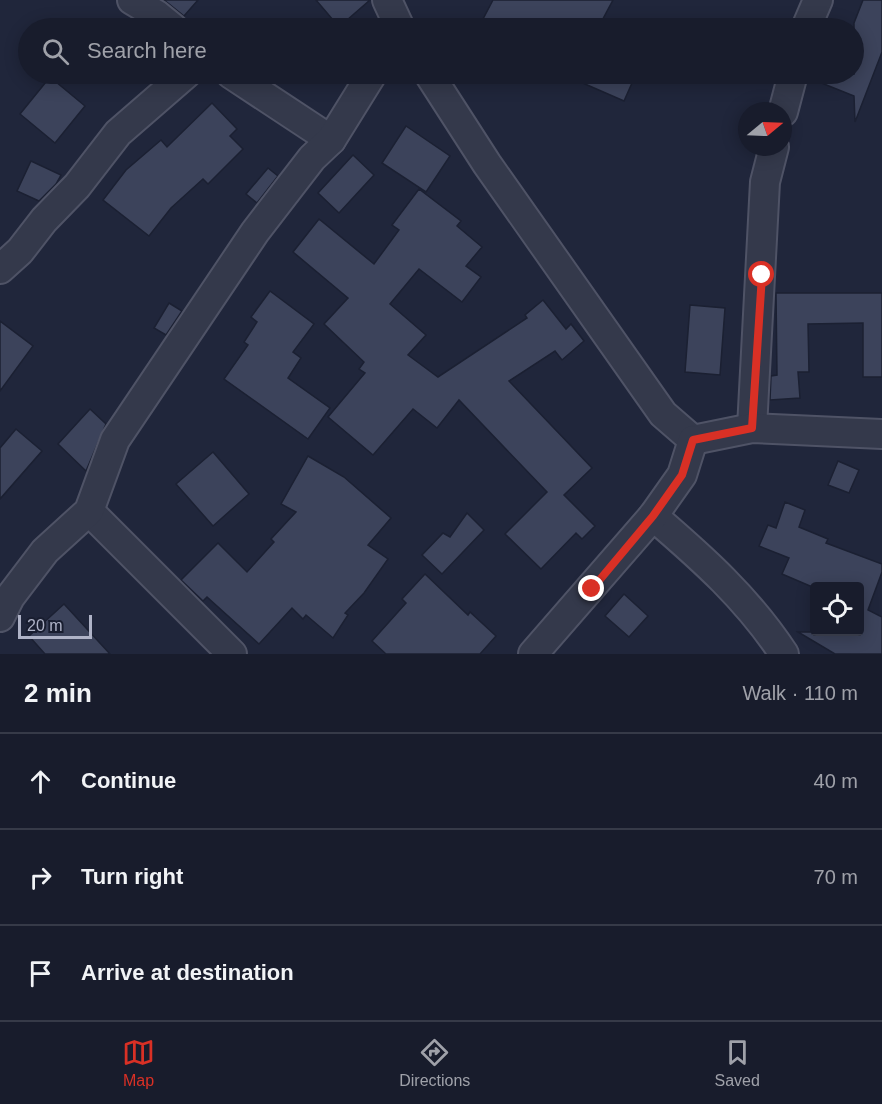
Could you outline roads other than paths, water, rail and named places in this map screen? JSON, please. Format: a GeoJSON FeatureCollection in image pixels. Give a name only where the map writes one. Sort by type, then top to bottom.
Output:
{"type":"FeatureCollection","features":[{"type":"Feature","properties":{"kind":"street"},"geometry":{"type":"LineString","coordinates":[[132,0],[161,18]]}},
{"type":"Feature","properties":{"kind":"street"},"geometry":{"type":"LineString","coordinates":[[387,0],[395,18]]}},
{"type":"Feature","properties":{"kind":"street"},"geometry":{"type":"LineString","coordinates":[[810,18],[818,0]]}},
{"type":"Feature","properties":{"kind":"street"},"geometry":{"type":"LineString","coordinates":[[0,269],[20,251],[77,186],[118,133],[174,84]]}},
{"type":"Feature","properties":{"kind":"street"},"geometry":{"type":"LineString","coordinates":[[246,84],[331,140]]}},
{"type":"Feature","properties":{"kind":"street"},"geometry":{"type":"LineString","coordinates":[[3,603],[45,551],[89,511],[115,440],[255,232],[312,158],[331,140],[366,84]]}},
{"type":"Feature","properties":{"kind":"street"},"geometry":{"type":"LineString","coordinates":[[436,84],[488,164],[663,414],[693,440]]}},
{"type":"Feature","properties":{"kind":"street"},"geometry":{"type":"LineString","coordinates":[[786,102],[790,84]]}},
{"type":"Feature","properties":{"kind":"street"},"geometry":{"type":"LineString","coordinates":[[752,428],[765,182],[772,156]]}},
{"type":"Feature","properties":{"kind":"street"},"geometry":{"type":"LineString","coordinates":[[693,440],[752,428],[882,434]]}},
{"type":"Feature","properties":{"kind":"street"},"geometry":{"type":"LineString","coordinates":[[533,654],[653,516],[682,475],[693,440]]}},
{"type":"Feature","properties":{"kind":"street"},"geometry":{"type":"LineString","coordinates":[[89,511],[232,654]]}},
{"type":"Feature","properties":{"kind":"street"},"geometry":{"type":"LineString","coordinates":[[653,516],[706,562],[760,618],[784,654]]}}]}
